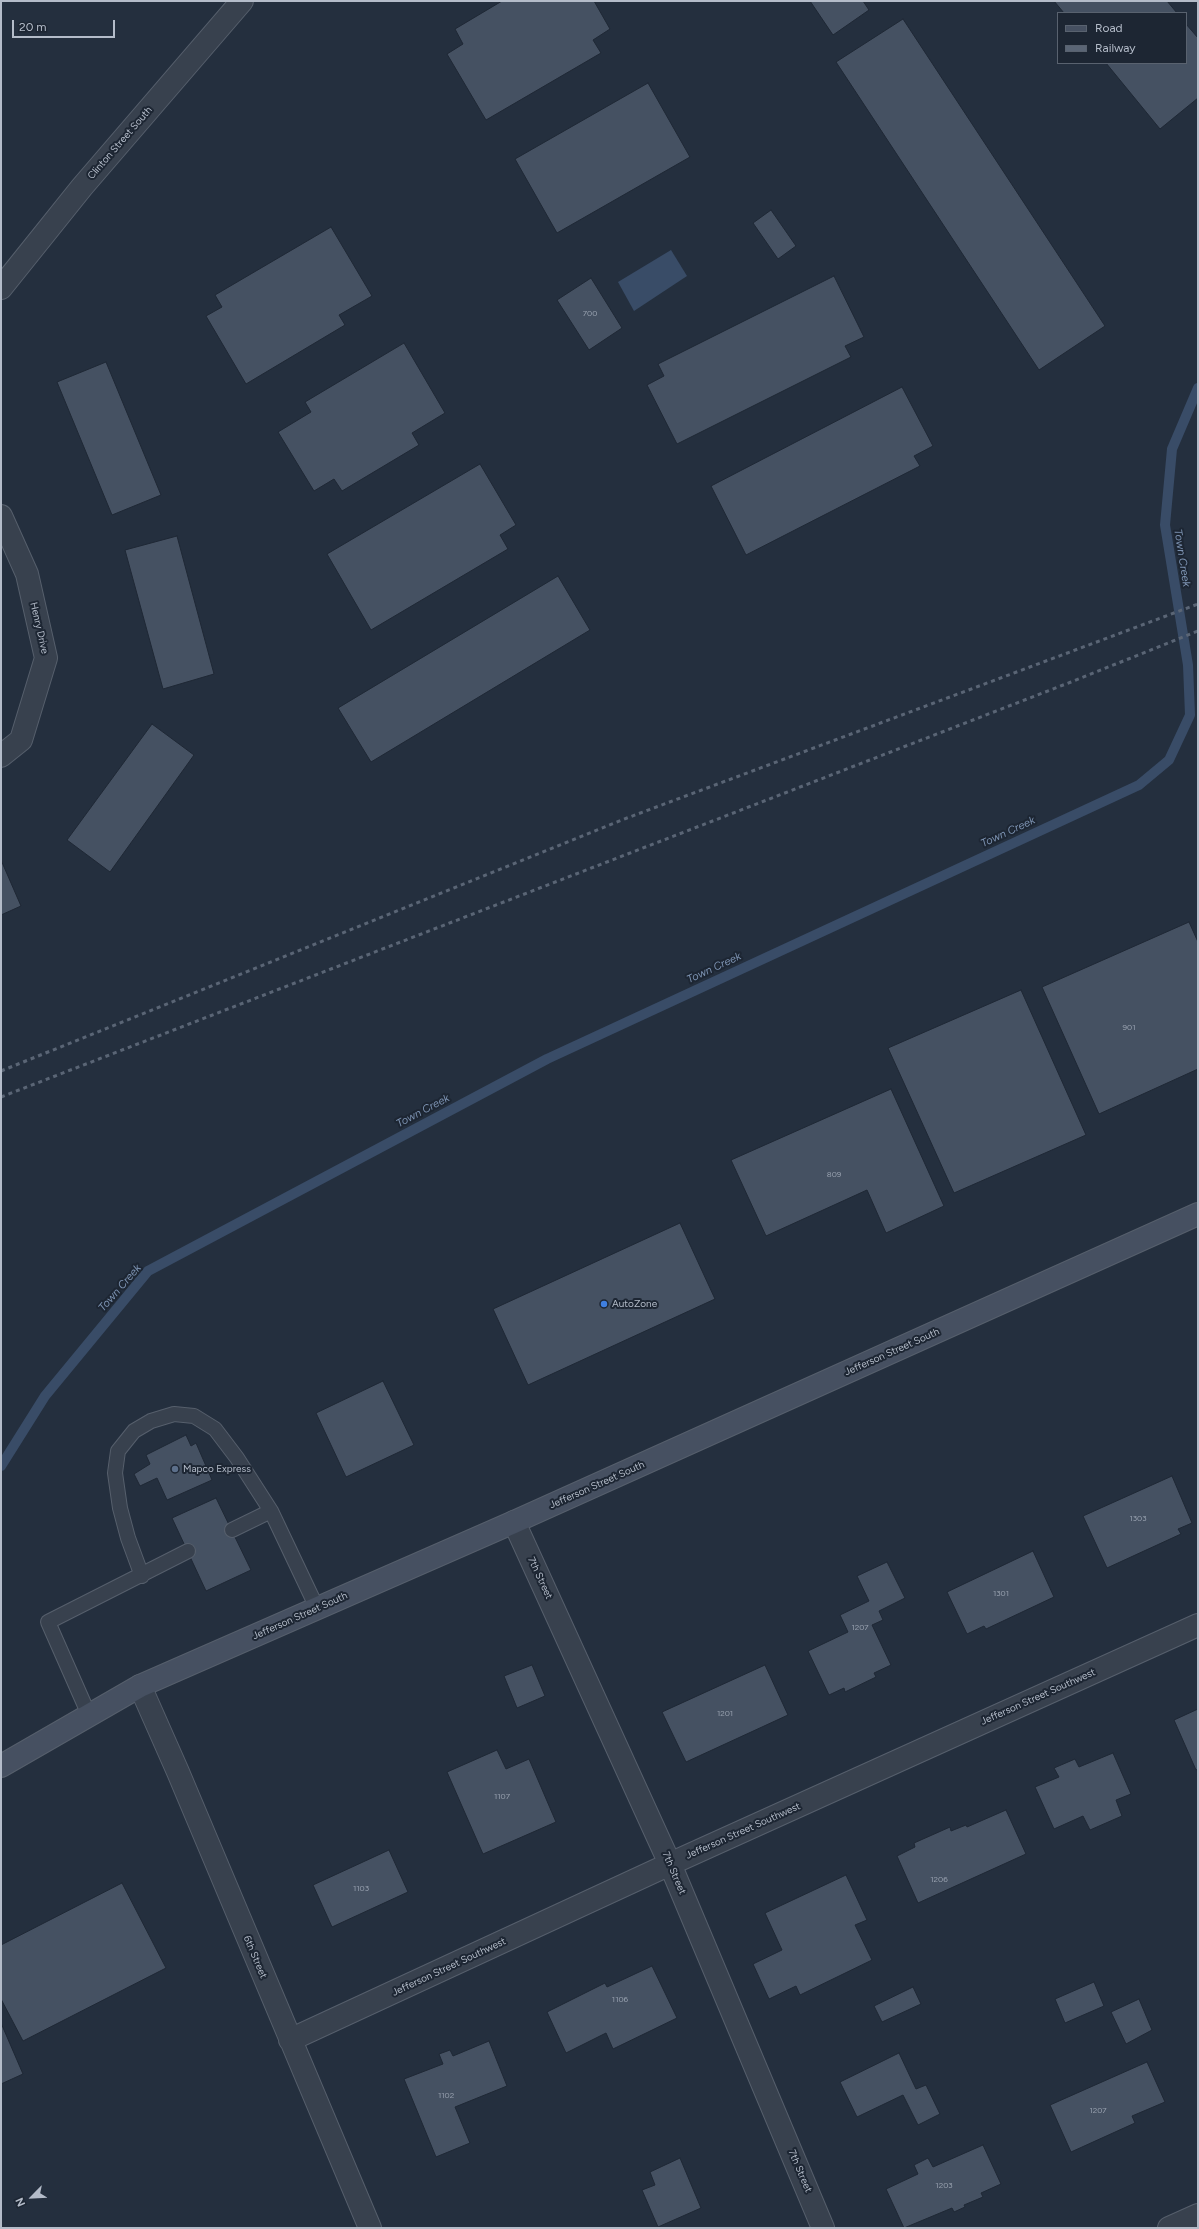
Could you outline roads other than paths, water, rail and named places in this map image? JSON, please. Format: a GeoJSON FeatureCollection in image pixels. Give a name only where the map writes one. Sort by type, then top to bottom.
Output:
{"type":"FeatureCollection","features":[{"type":"Feature","properties":{"kind":"main road","name":"Jefferson Street South"},"geometry":{"type":"LineString","coordinates":[[1,1766],[140,1686],[514,1522],[1198,1214]]}},
{"type":"Feature","properties":{"kind":"street","name":"Clinton Street South"},"geometry":{"type":"LineString","coordinates":[[1,288],[82,187],[242,1]]}},
{"type":"Feature","properties":{"kind":"street","name":"Henry Drive"},"geometry":{"type":"LineString","coordinates":[[1,516],[27,574],[46,658],[21,740],[1,756]]}},
{"type":"Feature","properties":{"kind":"street","name":"7th Street"},"geometry":{"type":"LineString","coordinates":[[514,1522],[670,1864],[824,2228]]}},
{"type":"Feature","properties":{"kind":"street","name":"Jefferson Street Southwest"},"geometry":{"type":"LineString","coordinates":[[290,2040],[670,1864],[1198,1625]]}},
{"type":"Feature","properties":{"kind":"street","name":"6th Street"},"geometry":{"type":"LineString","coordinates":[[140,1686],[178,1772],[370,2228]]}},
{"type":"Feature","properties":{"kind":"street"},"geometry":{"type":"LineString","coordinates":[[1169,2228],[1198,2215]]}},
{"type":"Feature","properties":{"kind":"lane"},"geometry":{"type":"LineString","coordinates":[[142,1576],[128,1538],[120,1508],[115,1473],[118,1451],[134,1431],[150,1421],[174,1414],[194,1416],[215,1429],[237,1458],[271,1511],[317,1608]]}},
{"type":"Feature","properties":{"kind":"lane"},"geometry":{"type":"LineString","coordinates":[[232,1530],[271,1511]]}},
{"type":"Feature","properties":{"kind":"lane"},"geometry":{"type":"LineString","coordinates":[[89,1715],[48,1622],[142,1576],[188,1551]]}},
{"type":"Feature","properties":{"kind":"water"},"geometry":{"type":"Polygon","coordinates":[[[671,250],[687,276],[634,311],[618,282],[671,250]]]}},
{"type":"Feature","properties":{"kind":"waterway","name":"Town Creek"},"geometry":{"type":"LineString","coordinates":[[1,1466],[45,1396],[148,1271],[547,1059],[1139,785],[1169,760],[1190,715],[1188,665],[1165,525],[1172,449],[1198,388]]}},
{"type":"Feature","properties":{"kind":"railway"},"geometry":{"type":"LineString","coordinates":[[1,1071],[627,818],[1198,604]]}},
{"type":"Feature","properties":{"kind":"railway"},"geometry":{"type":"LineString","coordinates":[[1,1097],[1071,682],[1198,631]]}},
{"type":"Feature","properties":{"kind":"place","name":"AutoZone"},"geometry":{"type":"Point","coordinates":[604,1304]}},
{"type":"Feature","properties":{"kind":"place","name":"Mapco Express"},"geometry":{"type":"Point","coordinates":[175,1469]}}]}
